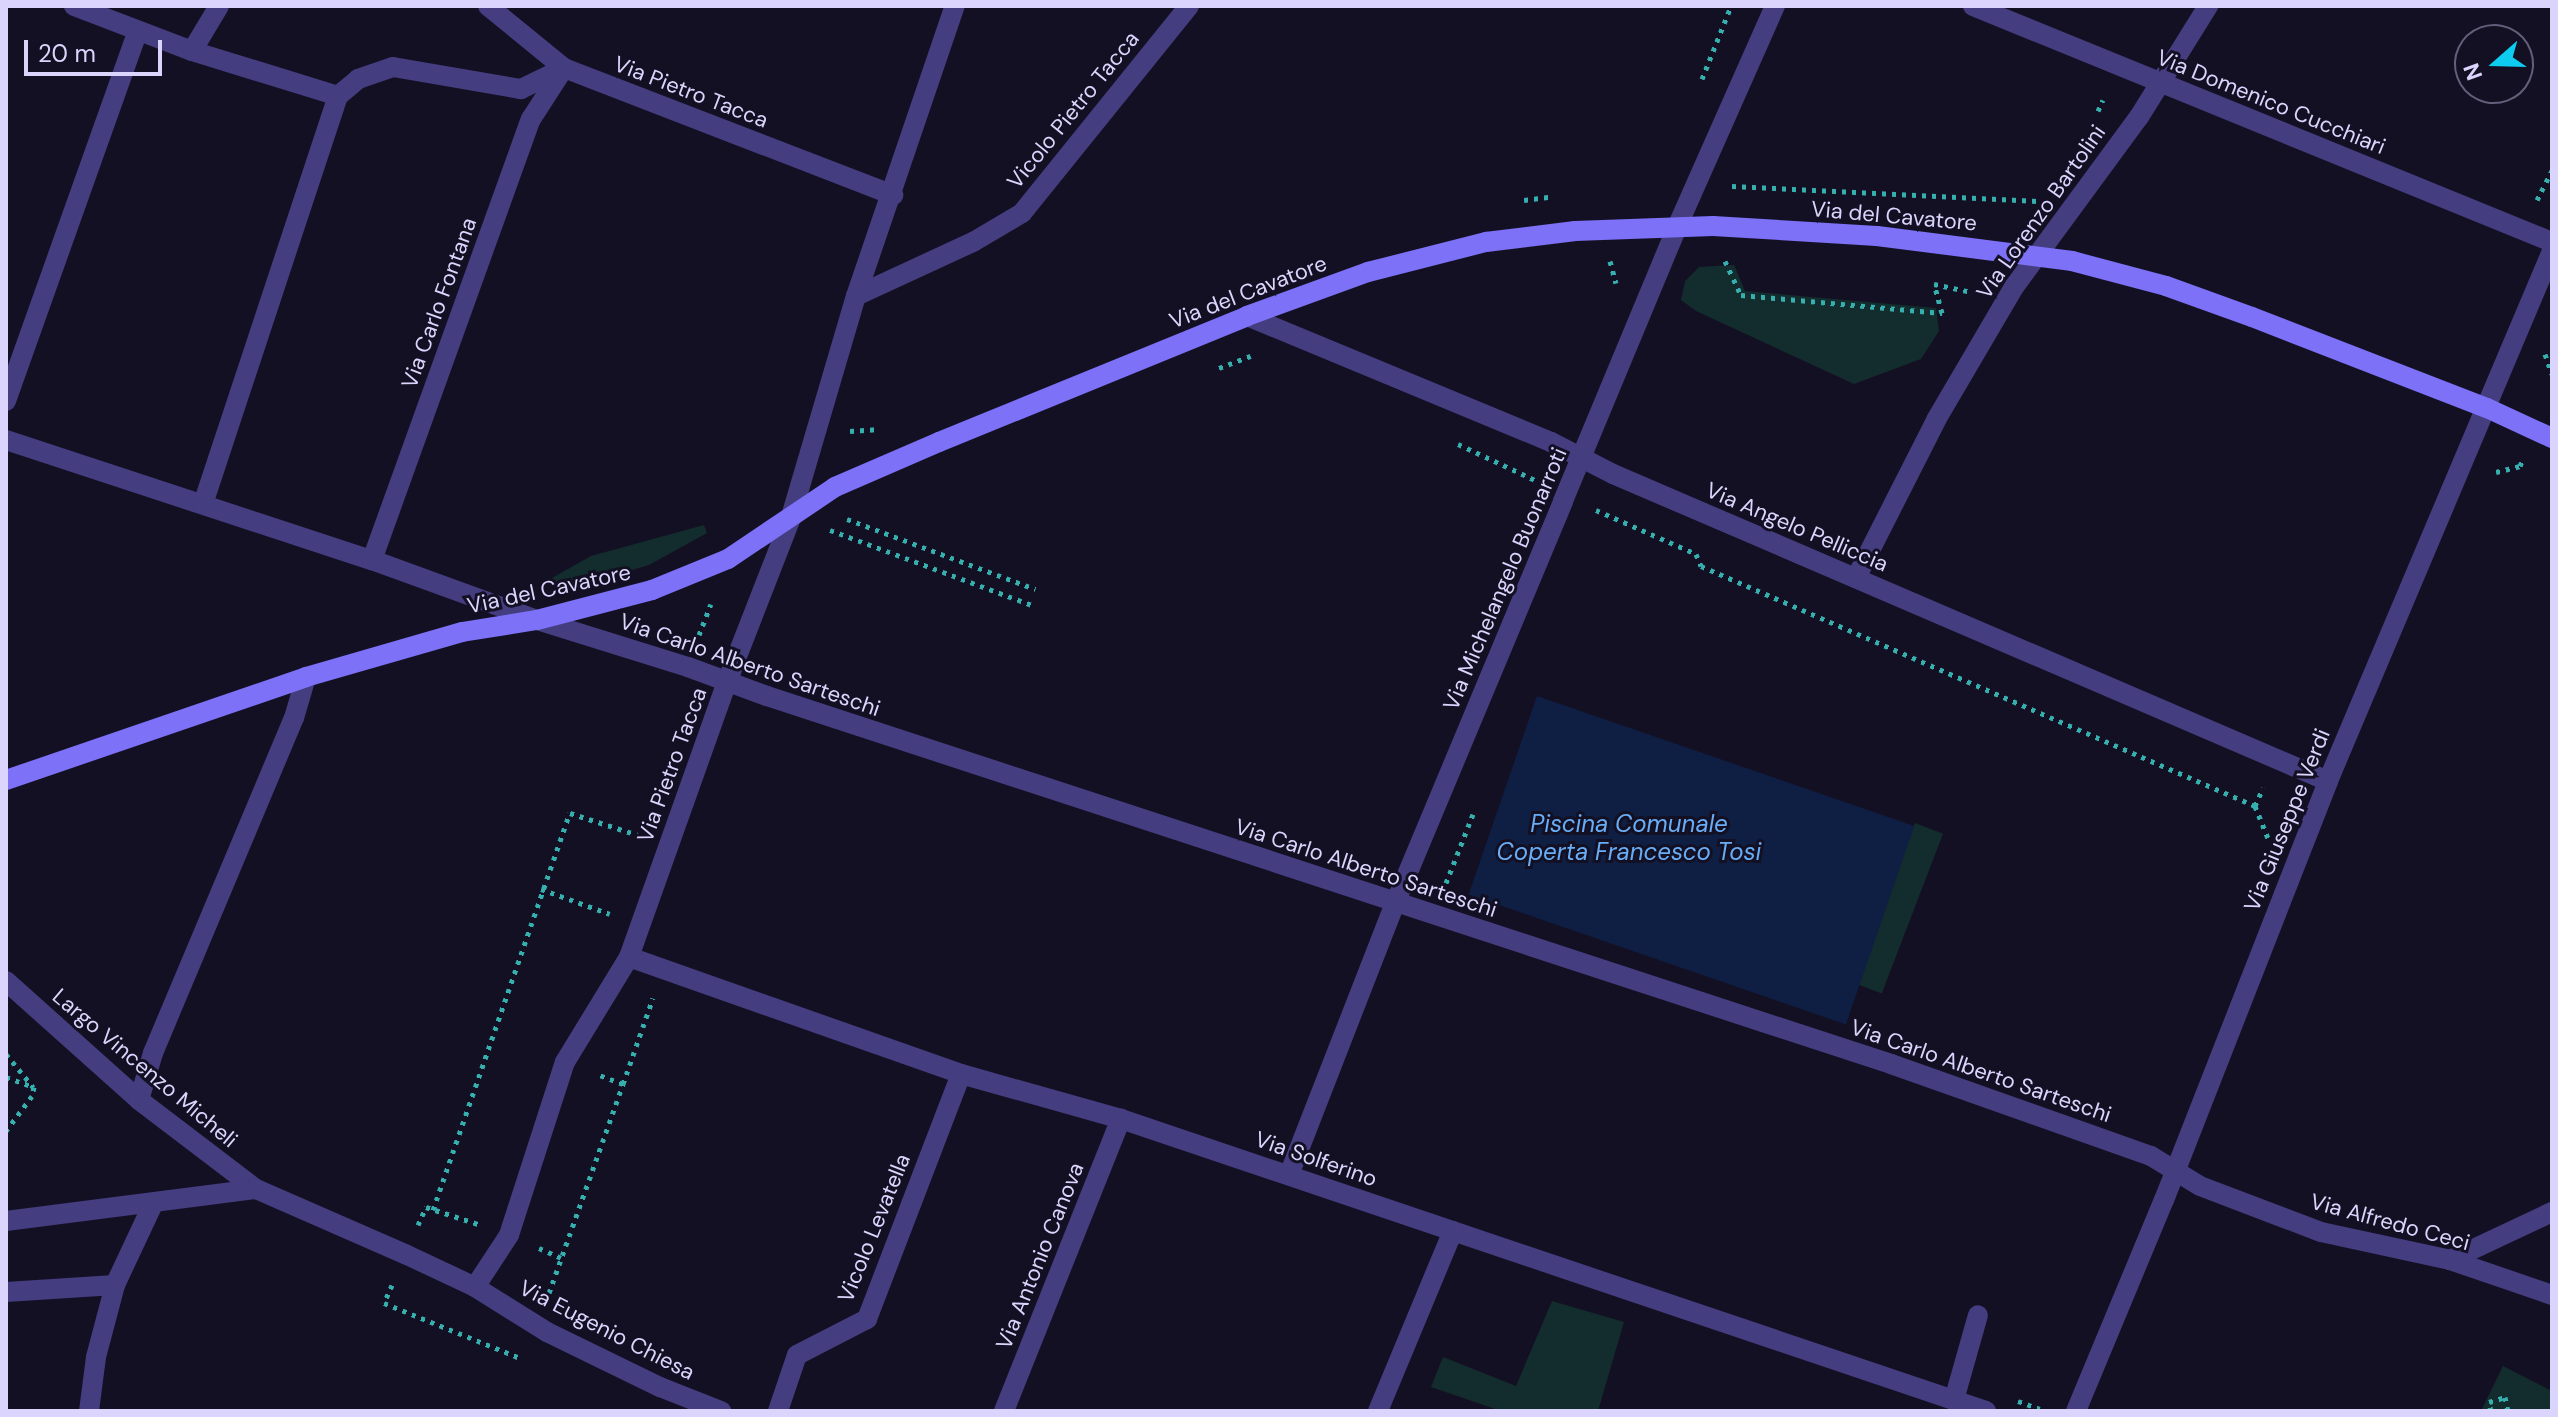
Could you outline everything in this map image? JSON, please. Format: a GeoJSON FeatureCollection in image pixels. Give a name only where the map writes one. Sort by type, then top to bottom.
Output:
{"type":"FeatureCollection","features":[{"type":"Feature","properties":{"kind":"main road","name":"Via del Cavatore"},"geometry":{"type":"LineString","coordinates":[[6,780],[306,677],[462,632],[537,620],[652,590],[728,559],[835,487],[1247,316],[1368,272],[1486,242],[1575,231],[1713,226],[1877,236],[2072,261],[2166,286],[2487,408],[2552,438]]}},
{"type":"Feature","properties":{"kind":"street"},"geometry":{"type":"LineString","coordinates":[[74,6],[138,31],[338,96]]}},
{"type":"Feature","properties":{"kind":"street","name":"Via Pietro Tacca"},"geometry":{"type":"LineString","coordinates":[[488,6],[564,68],[893,195]]}},
{"type":"Feature","properties":{"kind":"street","name":"Via Pietro Tacca"},"geometry":{"type":"LineString","coordinates":[[475,1287],[509,1235],[565,1062],[629,957],[727,682],[790,520],[856,296],[955,6]]}},
{"type":"Feature","properties":{"kind":"street","name":"Vicolo Pietro Tacca"},"geometry":{"type":"LineString","coordinates":[[856,296],[973,242],[1022,213],[1189,6]]}},
{"type":"Feature","properties":{"kind":"street","name":"Via Michelangelo Buonarroti"},"geometry":{"type":"LineString","coordinates":[[1289,1175],[1396,901],[1677,227],[1775,6]]}},
{"type":"Feature","properties":{"kind":"street","name":"Via Domenico Cucchiari"},"geometry":{"type":"LineString","coordinates":[[1973,6],[2552,242]]}},
{"type":"Feature","properties":{"kind":"street","name":"Via Lorenzo Bartolini"},"geometry":{"type":"LineString","coordinates":[[1856,578],[1936,420],[2007,299],[2139,117],[2208,6]]}},
{"type":"Feature","properties":{"kind":"street"},"geometry":{"type":"LineString","coordinates":[[193,49],[215,14]]}},
{"type":"Feature","properties":{"kind":"street"},"geometry":{"type":"LineString","coordinates":[[6,401],[138,31]]}},
{"type":"Feature","properties":{"kind":"street"},"geometry":{"type":"LineString","coordinates":[[203,504],[338,96],[358,79],[393,67],[521,89],[564,68]]}},
{"type":"Feature","properties":{"kind":"street","name":"Via Carlo Fontana"},"geometry":{"type":"LineString","coordinates":[[372,560],[531,119],[564,68]]}},
{"type":"Feature","properties":{"kind":"street","name":"Via Giuseppe Verdi"},"geometry":{"type":"LineString","coordinates":[[2076,1411],[2175,1170],[2328,781],[2552,251]]}},
{"type":"Feature","properties":{"kind":"street","name":"Via Angelo Pelliccia"},"geometry":{"type":"LineString","coordinates":[[1247,316],[1551,442],[1581,460],[2328,781]]}},
{"type":"Feature","properties":{"kind":"street"},"geometry":{"type":"LineString","coordinates":[[6,440],[372,560],[537,620]]}},
{"type":"Feature","properties":{"kind":"street","name":"Via Carlo Alberto Sarteschi"},"geometry":{"type":"LineString","coordinates":[[537,620],[1891,1064],[2151,1156],[2175,1170]]}},
{"type":"Feature","properties":{"kind":"street"},"geometry":{"type":"LineString","coordinates":[[139,1100],[153,1053],[294,718],[306,677]]}},
{"type":"Feature","properties":{"kind":"street","name":"Via Solferino"},"geometry":{"type":"LineString","coordinates":[[629,957],[961,1074],[1121,1119],[1986,1411]]}},
{"type":"Feature","properties":{"kind":"street","name":"Largo Vincenzo Micheli"},"geometry":{"type":"LineString","coordinates":[[6,981],[139,1100],[256,1189],[475,1287]]}},
{"type":"Feature","properties":{"kind":"street","name":"Vicolo Levatella"},"geometry":{"type":"LineString","coordinates":[[778,1411],[797,1355],[867,1319],[961,1074]]}},
{"type":"Feature","properties":{"kind":"street","name":"Via Antonio Canova"},"geometry":{"type":"LineString","coordinates":[[1004,1411],[1121,1119]]}},
{"type":"Feature","properties":{"kind":"street","name":"Via Alfredo Ceci"},"geometry":{"type":"LineString","coordinates":[[2175,1170],[2200,1186],[2321,1232],[2450,1260],[2552,1295]]}},
{"type":"Feature","properties":{"kind":"street"},"geometry":{"type":"LineString","coordinates":[[6,1221],[256,1189]]}},
{"type":"Feature","properties":{"kind":"street"},"geometry":{"type":"LineString","coordinates":[[89,1411],[96,1357],[115,1285],[153,1204]]}},
{"type":"Feature","properties":{"kind":"street"},"geometry":{"type":"LineString","coordinates":[[2450,1260],[2552,1212]]}},
{"type":"Feature","properties":{"kind":"street"},"geometry":{"type":"LineString","coordinates":[[1378,1411],[1453,1231]]}},
{"type":"Feature","properties":{"kind":"street"},"geometry":{"type":"LineString","coordinates":[[6,1292],[115,1285]]}},
{"type":"Feature","properties":{"kind":"street","name":"Via Eugenio Chiesa"},"geometry":{"type":"LineString","coordinates":[[475,1287],[547,1332],[677,1394],[721,1411]]}},
{"type":"Feature","properties":{"kind":"street"},"geometry":{"type":"LineString","coordinates":[[1954,1400],[1978,1315]]}},
{"type":"Feature","properties":{"kind":"path"},"geometry":{"type":"LineString","coordinates":[[2096,113],[2103,100]]}},
{"type":"Feature","properties":{"kind":"path"},"geometry":{"type":"LineString","coordinates":[[2007,299],[1934,284],[1942,313],[1741,295],[1727,261],[1702,260],[1729,186],[2047,201]]}},
{"type":"Feature","properties":{"kind":"path"},"geometry":{"type":"LineString","coordinates":[[1599,260],[1665,257]]}},
{"type":"Feature","properties":{"kind":"path"},"geometry":{"type":"LineString","coordinates":[[1217,369],[1297,337]]}},
{"type":"Feature","properties":{"kind":"path"},"geometry":{"type":"LineString","coordinates":[[2544,353],[2552,374]]}},
{"type":"Feature","properties":{"kind":"path"},"geometry":{"type":"LineString","coordinates":[[1593,514],[1594,510],[1696,554],[1701,566],[2255,806],[2272,848]]}},
{"type":"Feature","properties":{"kind":"path"},"geometry":{"type":"LineString","coordinates":[[850,511],[839,516],[1035,589]]}},
{"type":"Feature","properties":{"kind":"path"},"geometry":{"type":"LineString","coordinates":[[831,522],[823,527],[1032,605]]}},
{"type":"Feature","properties":{"kind":"path"},"geometry":{"type":"LineString","coordinates":[[1434,916],[1475,808]]}},
{"type":"Feature","properties":{"kind":"path"},"geometry":{"type":"LineString","coordinates":[[433,1210],[570,813],[645,837]]}},
{"type":"Feature","properties":{"kind":"path"},"geometry":{"type":"LineString","coordinates":[[6,1054],[34,1087]]}},
{"type":"Feature","properties":{"kind":"path"},"geometry":{"type":"LineString","coordinates":[[384,1303],[535,1364],[555,1312],[544,1307],[623,1084],[565,1062]]}},
{"type":"Feature","properties":{"kind":"path"},"geometry":{"type":"LineString","coordinates":[[6,1077],[34,1087]]}},
{"type":"Feature","properties":{"kind":"path"},"geometry":{"type":"LineString","coordinates":[[6,1131],[32,1096],[34,1087]]}},
{"type":"Feature","properties":{"kind":"path"},"geometry":{"type":"LineString","coordinates":[[2491,1411],[2489,1402],[2505,1397],[2508,1411]]}},
{"type":"Feature","properties":{"kind":"green space"},"geometry":{"type":"Polygon","coordinates":[[[1734,265],[1745,291],[1936,308],[1939,331],[1921,359],[1854,384],[1696,311],[1681,300],[1685,281],[1699,267],[1734,265]]]}},
{"type":"Feature","properties":{"kind":"green space"},"geometry":{"type":"Polygon","coordinates":[[[704,525],[707,533],[649,565],[591,582],[543,583],[591,556],[704,525]]]}},
{"type":"Feature","properties":{"kind":"green space"},"geometry":{"type":"Polygon","coordinates":[[[1915,823],[1943,834],[1882,993],[1854,983],[1915,823]]]}},
{"type":"Feature","properties":{"kind":"green space"},"geometry":{"type":"Polygon","coordinates":[[[1552,1301],[1624,1322],[1598,1411],[1501,1411],[1431,1387],[1443,1357],[1516,1386],[1552,1301]]]}},
{"type":"Feature","properties":{"kind":"green space"},"geometry":{"type":"Polygon","coordinates":[[[2503,1366],[2552,1391],[2552,1411],[2481,1411],[2503,1366]]]}},
{"type":"Feature","properties":{"kind":"water","name":"Piscina Comunale Coperta Francesco Tosi"},"geometry":{"type":"Polygon","coordinates":[[[1537,696],[1914,826],[1846,1024],[1469,895],[1537,696]]]}}]}
